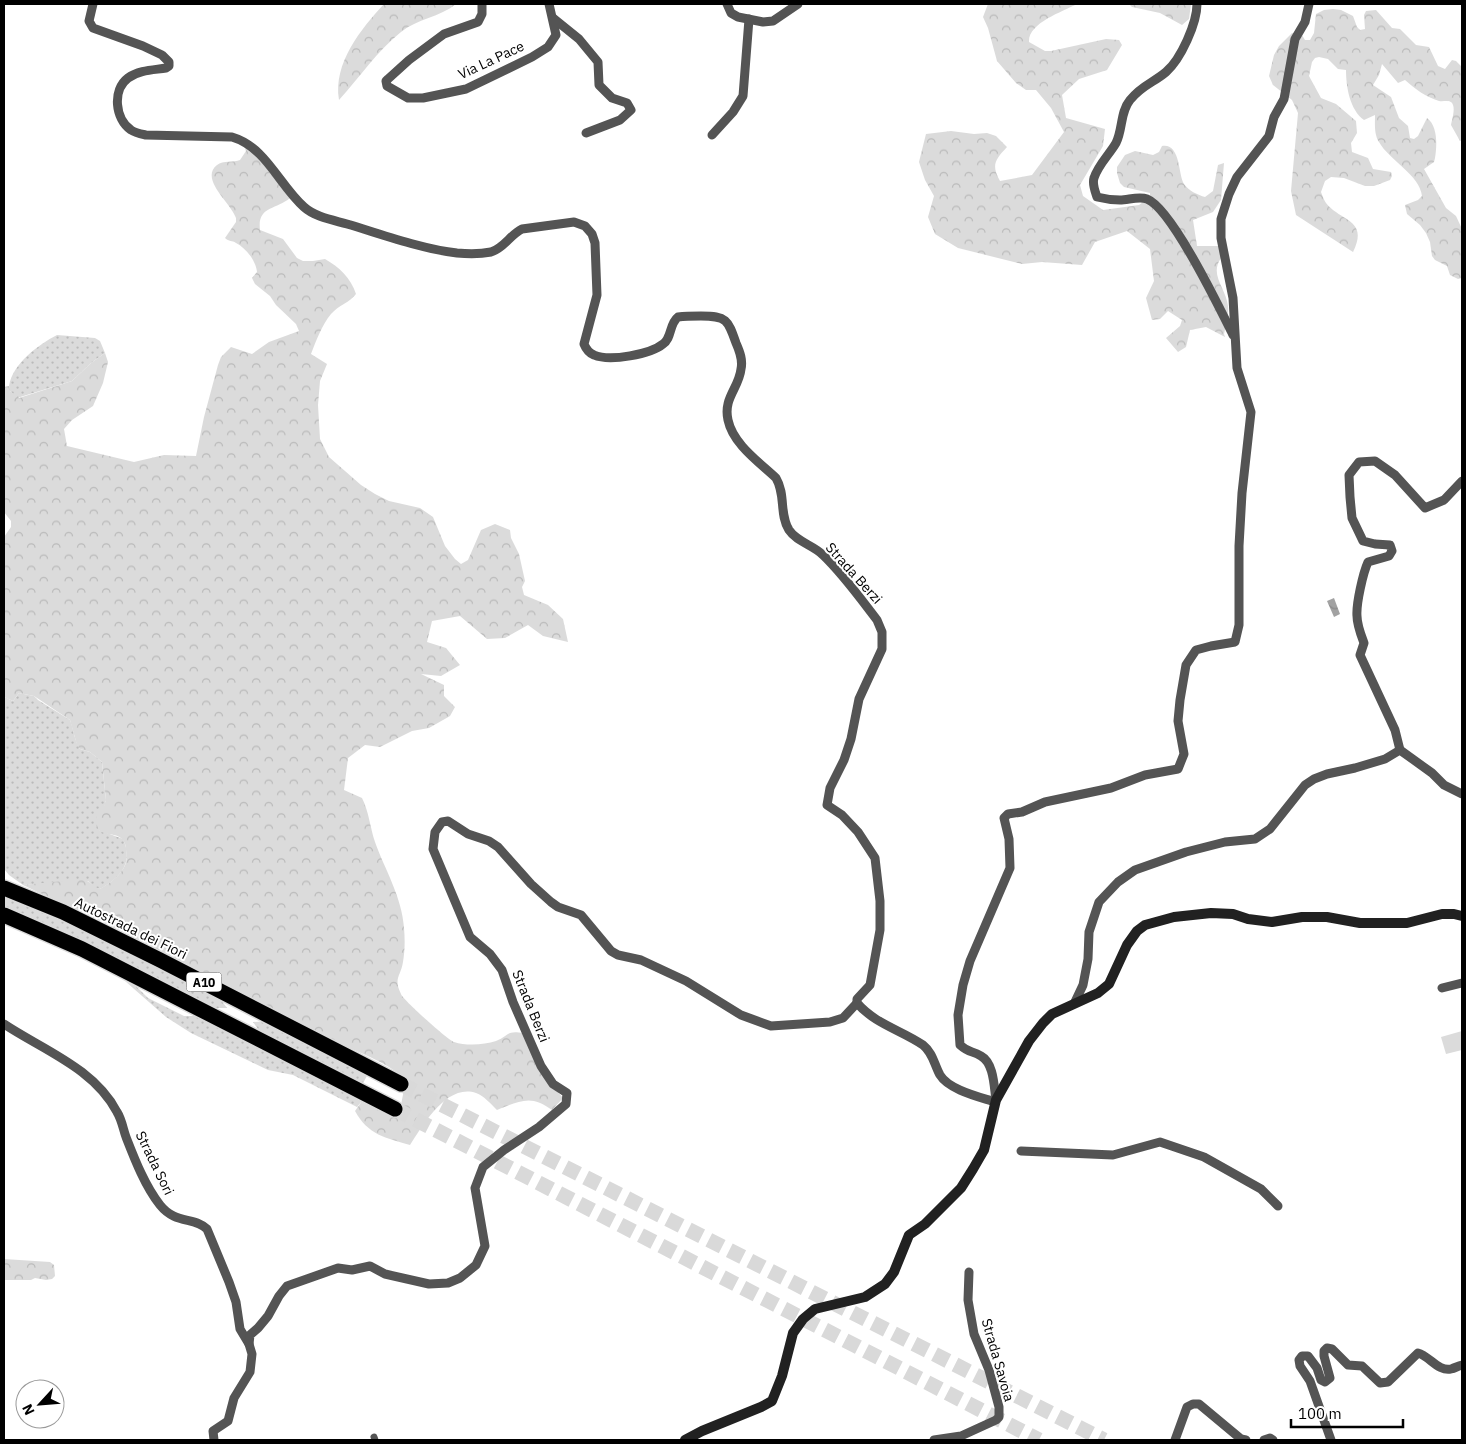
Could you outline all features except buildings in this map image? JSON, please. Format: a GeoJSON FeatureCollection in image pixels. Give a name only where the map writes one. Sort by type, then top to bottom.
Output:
{"type":"FeatureCollection","features":[{"type":"Feature","properties":{"kind":"highway","name":"Autostrada dei Fiori"},"geometry":{"type":"LineString","coordinates":[[4,888],[63,912],[401,1084]]}},
{"type":"Feature","properties":{"kind":"highway","name":"A10"},"geometry":{"type":"LineString","coordinates":[[4,915],[90,953],[395,1109]]}},
{"type":"Feature","properties":{"kind":"main road"},"geometry":{"type":"LineString","coordinates":[[685,1440],[772,1401],[782,1376],[793,1332],[803,1319],[815,1309],[865,1298],[885,1284],[894,1272],[910,1235],[925,1224],[961,1188],[973,1169],[984,1150],[996,1101],[1018,1058],[1043,1023],[1052,1014],[1098,993],[1109,984],[1127,945],[1137,931],[1145,925],[1174,917],[1211,913],[1233,914],[1272,922],[1302,917],[1327,917],[1360,923],[1407,923],[1442,914],[1462,916]]}},
{"type":"Feature","properties":{"kind":"street","name":"Strada Berzi"},"geometry":{"type":"LineString","coordinates":[[93,4],[89,21],[93,28],[159,53],[169,62],[169,66],[166,68],[130,76],[118,91],[120,114],[127,127],[136,132],[146,135],[232,137],[242,140],[256,150],[301,204],[311,212],[383,235],[445,251],[490,252],[502,246],[522,229],[568,222],[581,224],[589,229],[595,242],[597,295],[585,340],[586,349],[593,355],[607,358],[634,355],[657,348],[666,342],[672,325],[678,317],[717,316],[727,323],[741,354],[742,363],[740,376],[727,404],[728,421],[731,429],[742,445],[776,478],[783,497],[785,521],[792,533],[823,555],[859,597],[880,626],[883,640],[882,649],[859,699],[851,738],[844,760],[830,788],[827,805],[842,815],[858,832],[875,858],[880,902],[880,930],[870,985],[857,999],[857,1003],[843,1018],[830,1022],[771,1026],[741,1015],[686,981],[641,960],[618,955],[611,951],[581,915],[558,907],[551,902],[531,884],[498,847],[488,841],[468,834],[448,820],[442,822],[434,832],[433,849],[470,936],[490,954],[502,970],[513,1002],[541,1066],[553,1084],[567,1093],[566,1104],[539,1127],[504,1150],[484,1167],[475,1188],[484,1246],[476,1264],[460,1278],[448,1283],[429,1284],[385,1274],[370,1266],[352,1270],[338,1268],[287,1286],[268,1316],[250,1335],[249,1344]]}},
{"type":"Feature","properties":{"kind":"street","name":"Via La Pace"},"geometry":{"type":"LineString","coordinates":[[482,4],[482,14],[478,22],[438,38],[388,79],[386,81],[387,86],[408,98],[423,98],[466,89],[532,57],[548,47],[556,36],[549,4]]}},
{"type":"Feature","properties":{"kind":"street"},"geometry":{"type":"LineString","coordinates":[[727,4],[731,12],[738,17],[762,22],[773,21],[798,4]]}},
{"type":"Feature","properties":{"kind":"street"},"geometry":{"type":"LineString","coordinates":[[1197,4],[1197,12],[1180,55],[1168,70],[1158,78],[1142,86],[1128,101],[1117,141],[1098,168],[1093,180],[1097,197],[1106,200],[1144,198],[1159,208],[1184,243],[1209,286],[1234,338]]}},
{"type":"Feature","properties":{"kind":"street"},"geometry":{"type":"LineString","coordinates":[[996,1101],[988,1061],[981,1056],[968,1052],[960,1045],[958,1015],[963,985],[970,961],[1010,868],[1009,839],[1004,818],[1008,814],[1022,812],[1053,799],[1112,788],[1145,775],[1178,769],[1184,754],[1178,721],[1186,665],[1196,650],[1235,642],[1239,625],[1239,546],[1242,492],[1251,412],[1237,368],[1233,298],[1221,238],[1221,219],[1237,177],[1268,136],[1274,117],[1284,99],[1295,39],[1305,22],[1309,4]]}},
{"type":"Feature","properties":{"kind":"street"},"geometry":{"type":"LineString","coordinates":[[553,18],[579,39],[598,62],[599,85],[612,98],[627,103],[631,110],[620,120],[586,133]]}},
{"type":"Feature","properties":{"kind":"street"},"geometry":{"type":"LineString","coordinates":[[712,135],[743,96],[750,19]]}},
{"type":"Feature","properties":{"kind":"street"},"geometry":{"type":"LineString","coordinates":[[1462,481],[1444,500],[1425,508],[1396,475],[1375,461],[1359,462],[1349,475],[1352,518],[1363,541],[1390,545],[1392,551],[1389,556],[1368,562],[1364,570],[1357,616],[1364,643],[1360,655],[1394,730],[1400,750],[1432,773],[1444,785],[1462,794]]}},
{"type":"Feature","properties":{"kind":"street"},"geometry":{"type":"LineString","coordinates":[[1075,1002],[1084,985],[1088,959],[1089,932],[1099,902],[1118,882],[1135,870],[1186,852],[1225,842],[1255,839],[1270,829],[1305,785],[1314,779],[1385,759],[1400,750]]}},
{"type":"Feature","properties":{"kind":"street"},"geometry":{"type":"LineString","coordinates":[[1442,988],[1462,983]]}},
{"type":"Feature","properties":{"kind":"street"},"geometry":{"type":"LineString","coordinates":[[857,1003],[876,1020],[921,1044],[928,1050],[940,1075],[947,1083],[996,1101]]}},
{"type":"Feature","properties":{"kind":"street","name":"Strada Sori"},"geometry":{"type":"LineString","coordinates":[[4,1024],[27,1039],[58,1054],[92,1080],[118,1113],[138,1166],[153,1196],[172,1216],[181,1220],[202,1224],[207,1229],[230,1282],[236,1302],[240,1329],[249,1344],[252,1354],[250,1372],[234,1398],[228,1421],[213,1431],[214,1440]]}},
{"type":"Feature","properties":{"kind":"street"},"geometry":{"type":"LineString","coordinates":[[1021,1152],[1113,1155],[1160,1142],[1204,1156],[1261,1189],[1278,1206]]}},
{"type":"Feature","properties":{"kind":"street","name":"Strada Savoia"},"geometry":{"type":"LineString","coordinates":[[934,1440],[961,1436],[996,1420],[999,1416],[999,1407],[989,1370],[974,1334],[968,1300],[969,1272]]}},
{"type":"Feature","properties":{"kind":"street"},"geometry":{"type":"LineString","coordinates":[[1331,1440],[1310,1381],[1300,1366],[1299,1360],[1302,1356],[1308,1356],[1317,1368],[1321,1380],[1325,1382],[1330,1378],[1324,1356],[1324,1351],[1327,1348],[1332,1349],[1348,1366],[1362,1366],[1380,1383],[1388,1382],[1418,1353],[1445,1369],[1462,1365]]}},
{"type":"Feature","properties":{"kind":"street"},"geometry":{"type":"LineString","coordinates":[[1175,1440],[1187,1407],[1193,1404],[1199,1404],[1241,1439],[1246,1440]]}},
{"type":"Feature","properties":{"kind":"street"},"geometry":{"type":"LineString","coordinates":[[1264,1440],[1270,1438],[1273,1440]]}},
{"type":"Feature","properties":{"kind":"green space"},"geometry":{"type":"Polygon","coordinates":[[[384,4],[456,4],[443,12],[414,24],[392,39],[339,100],[338,86],[340,73],[351,47],[366,24],[384,4]]]}},
{"type":"Feature","properties":{"kind":"green space"},"geometry":{"type":"Polygon","coordinates":[[[988,4],[1077,4],[1047,19],[1034,29],[1030,35],[1029,42],[1045,51],[1106,39],[1119,40],[1122,45],[1107,70],[1079,79],[1062,95],[1066,118],[1105,129],[1103,146],[1080,185],[1083,196],[1103,210],[1139,205],[1150,197],[1150,193],[1124,187],[1120,183],[1117,167],[1125,155],[1135,151],[1153,155],[1159,152],[1162,146],[1168,146],[1173,149],[1184,184],[1188,189],[1205,197],[1213,191],[1218,165],[1224,163],[1221,200],[1213,212],[1193,220],[1197,246],[1219,246],[1221,258],[1218,264],[1217,276],[1228,306],[1225,337],[1206,327],[1190,330],[1186,347],[1178,352],[1166,338],[1180,326],[1182,320],[1168,311],[1160,319],[1152,320],[1146,298],[1154,281],[1150,249],[1127,231],[1095,242],[1082,265],[1042,262],[1022,264],[958,248],[935,234],[928,217],[934,196],[925,180],[919,162],[926,134],[951,131],[974,134],[987,133],[996,136],[1007,147],[997,159],[995,167],[1000,181],[1032,175],[1064,132],[1051,108],[1036,90],[1026,90],[1016,83],[997,61],[983,17],[988,4]]]}},
{"type":"Feature","properties":{"kind":"green space"},"geometry":{"type":"Polygon","coordinates":[[[1129,4],[1191,4],[1189,19],[1182,25],[1160,13],[1132,7],[1129,4]]]}},
{"type":"Feature","properties":{"kind":"green space"},"geometry":{"type":"Polygon","coordinates":[[[1324,10],[1341,10],[1353,16],[1360,30],[1365,29],[1364,15],[1366,11],[1376,10],[1392,28],[1400,29],[1416,45],[1429,47],[1438,66],[1445,69],[1452,60],[1462,67],[1462,140],[1460,141],[1451,125],[1454,110],[1451,102],[1439,101],[1430,97],[1417,90],[1405,80],[1398,83],[1382,64],[1379,75],[1373,85],[1391,97],[1399,118],[1408,126],[1410,138],[1414,139],[1418,136],[1427,118],[1433,126],[1436,142],[1435,158],[1434,162],[1424,169],[1446,208],[1456,216],[1462,229],[1462,278],[1458,279],[1450,275],[1447,266],[1435,260],[1432,256],[1430,242],[1426,233],[1407,214],[1405,205],[1418,200],[1422,196],[1420,188],[1410,174],[1384,149],[1377,139],[1375,115],[1364,120],[1355,110],[1348,91],[1346,70],[1338,69],[1328,59],[1319,57],[1315,58],[1312,62],[1309,76],[1321,98],[1336,104],[1356,121],[1357,133],[1351,143],[1352,152],[1368,158],[1373,169],[1391,172],[1392,176],[1390,180],[1374,186],[1365,186],[1344,178],[1331,177],[1325,181],[1321,192],[1326,203],[1351,222],[1358,233],[1353,252],[1296,215],[1291,191],[1298,113],[1292,100],[1273,85],[1269,76],[1274,55],[1279,46],[1292,33],[1302,35],[1305,40],[1310,40],[1314,33],[1316,14],[1324,10]]]}},
{"type":"Feature","properties":{"kind":"green space"},"geometry":{"type":"Polygon","coordinates":[[[245,148],[256,155],[290,198],[264,212],[261,217],[260,230],[283,239],[297,258],[303,261],[325,259],[330,262],[348,278],[356,294],[337,308],[328,318],[311,354],[327,364],[320,381],[318,405],[320,439],[329,457],[361,485],[375,494],[389,501],[420,508],[433,517],[445,546],[461,564],[468,560],[481,530],[495,524],[510,530],[511,538],[519,554],[525,581],[522,587],[524,595],[548,605],[563,619],[568,642],[543,636],[528,625],[505,638],[487,639],[460,616],[432,621],[427,642],[446,648],[460,665],[441,676],[421,674],[444,685],[444,696],[455,707],[450,716],[429,728],[412,731],[380,747],[365,745],[348,758],[344,790],[362,798],[375,842],[397,895],[403,917],[404,953],[398,981],[401,994],[426,1020],[454,1042],[481,1044],[496,1041],[510,1033],[523,1033],[551,1084],[563,1098],[552,1110],[538,1102],[525,1101],[497,1110],[485,1098],[476,1093],[465,1092],[455,1094],[429,1117],[410,1145],[378,1134],[360,1119],[355,1111],[362,1101],[394,1116],[401,1105],[406,1079],[398,1073],[371,1058],[334,1043],[23,885],[83,879],[100,889],[116,878],[124,868],[127,857],[126,846],[122,839],[102,832],[97,827],[97,816],[99,811],[103,809],[106,800],[102,762],[90,752],[80,749],[77,745],[70,720],[34,696],[19,693],[13,701],[4,697],[4,537],[11,527],[11,521],[4,512],[4,387],[9,386],[10,391],[19,398],[72,381],[105,353],[108,362],[103,383],[93,406],[72,420],[64,429],[67,446],[134,462],[164,455],[196,456],[204,417],[221,357],[231,347],[252,354],[269,342],[299,331],[296,324],[276,305],[270,296],[255,284],[252,278],[257,272],[250,255],[240,245],[225,238],[236,222],[236,218],[218,192],[212,177],[212,171],[219,163],[240,160],[246,151],[245,148]]]}},
{"type":"Feature","properties":{"kind":"green space"},"geometry":{"type":"Polygon","coordinates":[[[57,335],[95,338],[100,341],[105,353],[72,381],[17,398],[10,391],[9,386],[11,378],[21,362],[35,349],[57,335]]]}},
{"type":"Feature","properties":{"kind":"green space"},"geometry":{"type":"Polygon","coordinates":[[[19,693],[34,696],[70,720],[80,749],[90,752],[102,762],[106,800],[99,830],[123,839],[127,855],[126,862],[119,875],[100,889],[95,888],[88,881],[23,885],[4,869],[4,697],[13,701],[19,693]]]}},
{"type":"Feature","properties":{"kind":"green space"},"geometry":{"type":"Polygon","coordinates":[[[4,894],[43,909],[218,996],[227,1008],[211,1008],[4,910],[4,894]]]}},
{"type":"Feature","properties":{"kind":"green space"},"geometry":{"type":"Polygon","coordinates":[[[125,981],[136,986],[148,998],[184,1016],[196,1016],[254,1045],[265,1048],[362,1101],[357,1107],[293,1075],[268,1070],[191,1033],[166,1017],[125,981]]]}},
{"type":"Feature","properties":{"kind":"green space"},"geometry":{"type":"Polygon","coordinates":[[[269,1021],[369,1072],[361,1087],[262,1035],[253,1022],[269,1021]]]}},
{"type":"Feature","properties":{"kind":"green space"},"geometry":{"type":"Polygon","coordinates":[[[1462,1031],[1462,1050],[1446,1054],[1441,1037],[1462,1031]]]}},
{"type":"Feature","properties":{"kind":"green space"},"geometry":{"type":"Polygon","coordinates":[[[4,1259],[50,1262],[54,1265],[55,1276],[52,1279],[46,1280],[35,1278],[31,1280],[4,1280],[4,1259]]]}},
{"type":"Feature","properties":{"kind":"water"},"geometry":{"type":"Polygon","coordinates":[[[1334,598],[1340,614],[1334,617],[1327,601],[1334,598]]]}},
{"type":"Feature","properties":{"kind":"tunnel"},"geometry":{"type":"LineString","coordinates":[[401,1084],[1104,1440]]}},
{"type":"Feature","properties":{"kind":"tunnel"},"geometry":{"type":"LineString","coordinates":[[395,1109],[1039,1440]]}}]}
